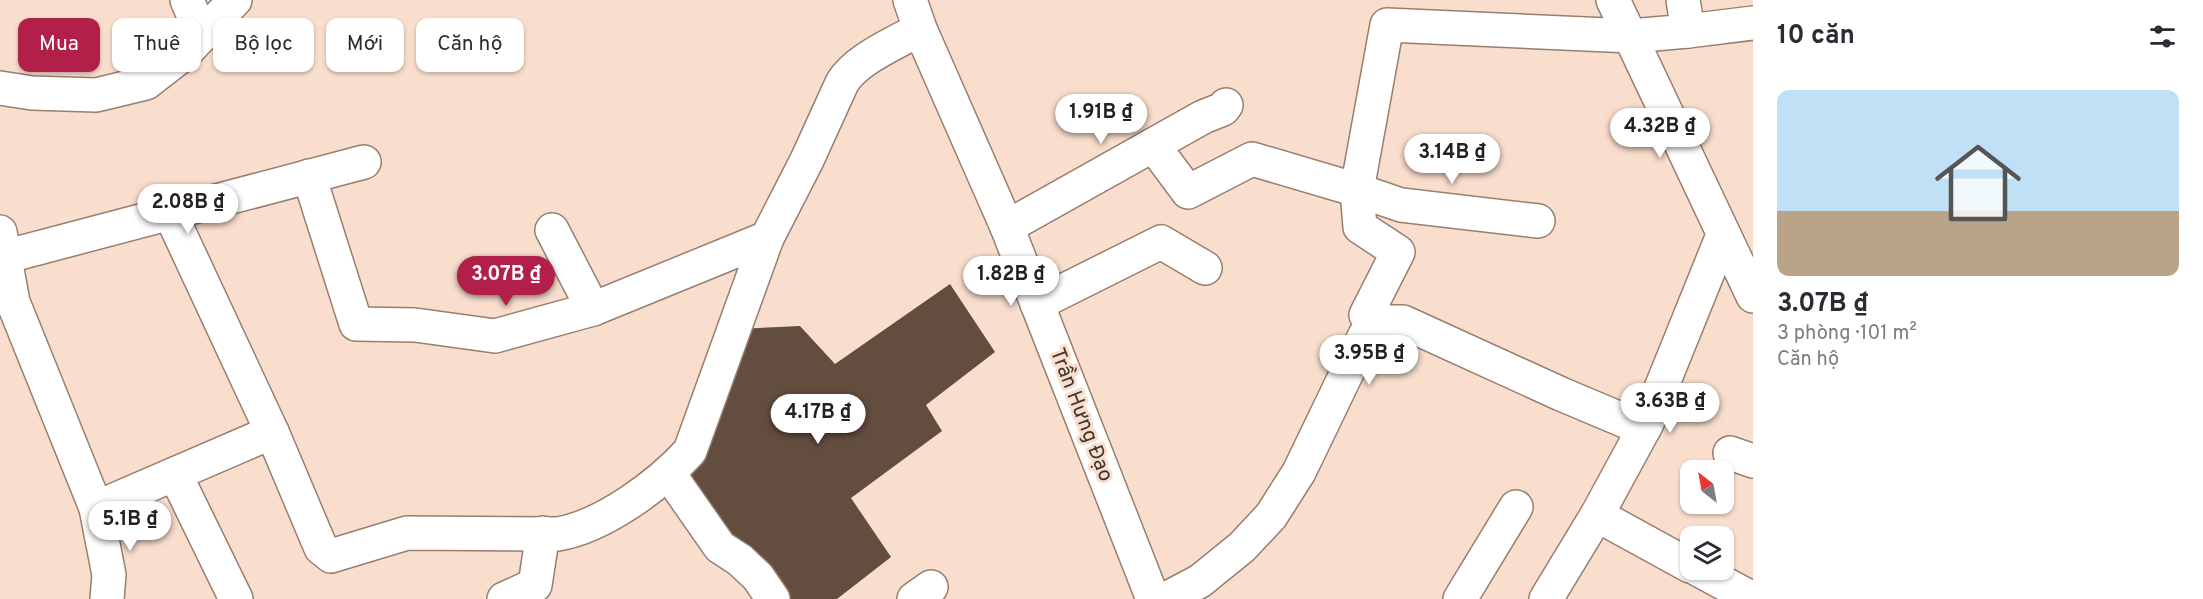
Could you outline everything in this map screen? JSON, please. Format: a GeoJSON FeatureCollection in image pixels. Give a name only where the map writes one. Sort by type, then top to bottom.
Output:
{"type":"FeatureCollection","features":[{"type":"Feature","properties":{"kind":"street"},"geometry":{"type":"LineString","coordinates":[[186,0],[202,35]]}},
{"type":"Feature","properties":{"kind":"street"},"geometry":{"type":"LineString","coordinates":[[0,88],[32,93],[96,95],[146,83],[186,52],[235,0]]}},
{"type":"Feature","properties":{"kind":"street"},"geometry":{"type":"LineString","coordinates":[[1613,0],[1753,296]]}},
{"type":"Feature","properties":{"kind":"street"},"geometry":{"type":"LineString","coordinates":[[1374,329],[1366,315],[1398,252],[1360,227],[1357,190],[1388,12],[1632,36],[1685,15],[1753,23]]}},
{"type":"Feature","properties":{"kind":"street"},"geometry":{"type":"LineString","coordinates":[[170,213],[272,432],[316,539],[321,548],[331,556],[407,533],[558,534],[574,531],[589,525],[642,493],[669,474],[690,451],[767,238],[848,72],[915,14]]}},
{"type":"Feature","properties":{"kind":"street","name":"Trần Hưng Đạo"},"geometry":{"type":"LineString","coordinates":[[915,14],[1007,227],[1154,599]]}},
{"type":"Feature","properties":{"kind":"street"},"geometry":{"type":"LineString","coordinates":[[1007,227],[1203,117],[1223,109],[1226,105]]}},
{"type":"Feature","properties":{"kind":"street"},"geometry":{"type":"LineString","coordinates":[[1153,145],[1188,192],[1252,159],[1401,205],[1538,221]]}},
{"type":"Feature","properties":{"kind":"street"},"geometry":{"type":"LineString","coordinates":[[107,599],[109,575],[96,507],[13,302],[2,249],[170,213],[364,162]]}},
{"type":"Feature","properties":{"kind":"street"},"geometry":{"type":"LineString","coordinates":[[309,176],[356,324],[415,325],[495,336],[592,309],[767,238]]}},
{"type":"Feature","properties":{"kind":"street"},"geometry":{"type":"LineString","coordinates":[[552,230],[592,309]]}},
{"type":"Feature","properties":{"kind":"street"},"geometry":{"type":"LineString","coordinates":[[1546,599],[1597,515],[1644,429],[1723,235]]}},
{"type":"Feature","properties":{"kind":"street"},"geometry":{"type":"LineString","coordinates":[[1037,304],[1161,242],[1205,268]]}},
{"type":"Feature","properties":{"kind":"street"},"geometry":{"type":"LineString","coordinates":[[1166,599],[1200,581],[1242,547],[1271,516],[1304,463],[1365,335],[1382,322],[1403,322],[1644,429]]}},
{"type":"Feature","properties":{"kind":"street"},"geometry":{"type":"LineString","coordinates":[[96,507],[272,432]]}},
{"type":"Feature","properties":{"kind":"street"},"geometry":{"type":"LineString","coordinates":[[175,474],[236,599]]}},
{"type":"Feature","properties":{"kind":"street"},"geometry":{"type":"LineString","coordinates":[[669,474],[720,547],[740,560],[758,577],[773,599]]}},
{"type":"Feature","properties":{"kind":"street"},"geometry":{"type":"LineString","coordinates":[[1460,599],[1516,507]]}},
{"type":"Feature","properties":{"kind":"street"},"geometry":{"type":"LineString","coordinates":[[1597,515],[1680,561]]}},
{"type":"Feature","properties":{"kind":"street"},"geometry":{"type":"LineString","coordinates":[[504,599],[535,585],[543,533]]}},
{"type":"Feature","properties":{"kind":"street"},"geometry":{"type":"LineString","coordinates":[[1718,580],[1753,599]]}},
{"type":"Feature","properties":{"kind":"building"},"geometry":{"type":"Polygon","coordinates":[[[950,284],[995,352],[926,405],[942,431],[851,498],[891,557],[837,599],[758,599],[674,504],[737,329],[800,326],[835,364],[950,284]]]}}]}
